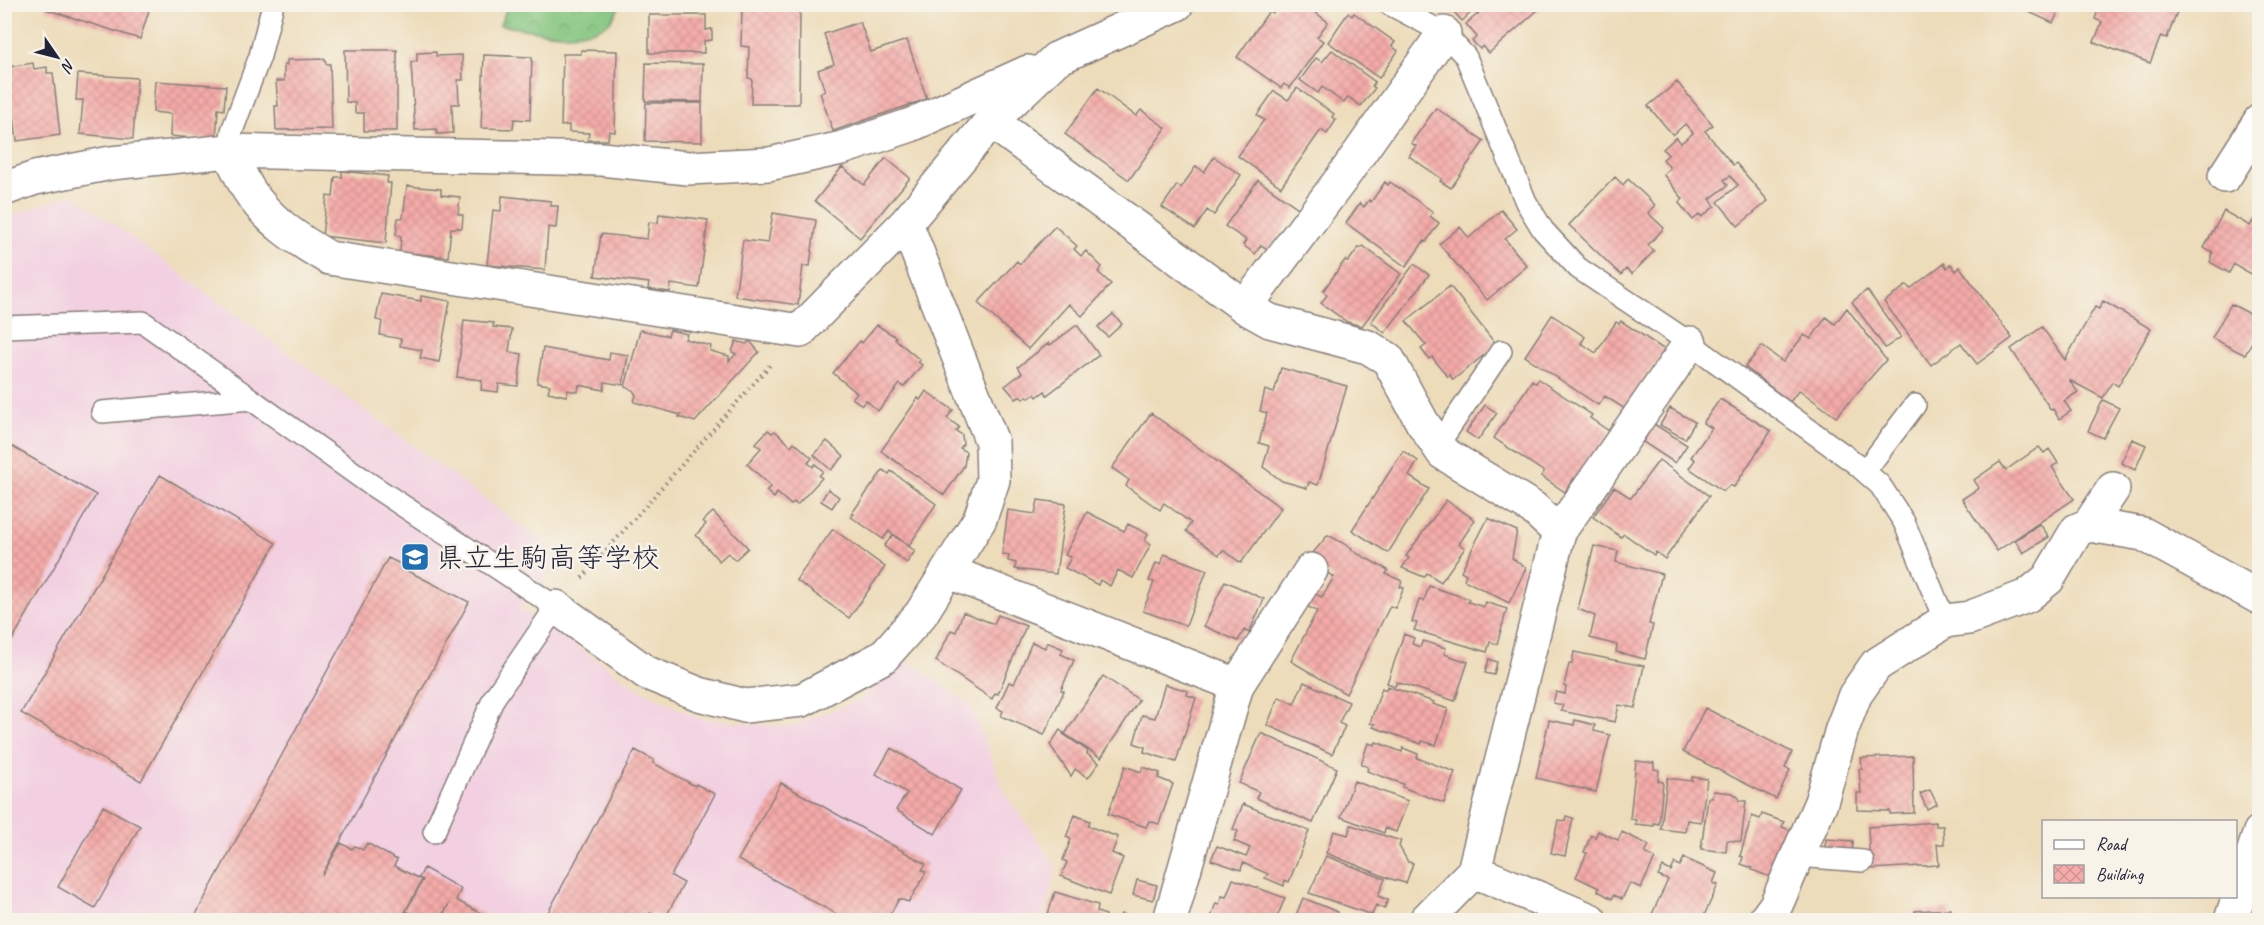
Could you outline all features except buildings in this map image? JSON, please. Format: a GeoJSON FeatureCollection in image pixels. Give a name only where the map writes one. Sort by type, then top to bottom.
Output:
{"type":"FeatureCollection","features":[{"type":"Feature","properties":{"kind":"street"},"geometry":{"type":"LineString","coordinates":[[4,189],[35,178],[111,164],[229,151],[601,159],[688,168],[768,164],[842,148],[911,125],[1177,4]]}},
{"type":"Feature","properties":{"kind":"street"},"geometry":{"type":"LineString","coordinates":[[1245,307],[1342,178],[1444,33]]}},
{"type":"Feature","properties":{"kind":"street"},"geometry":{"type":"LineString","coordinates":[[229,151],[249,190],[276,224],[329,258],[800,331],[906,223],[991,121],[1056,59]]}},
{"type":"Feature","properties":{"kind":"street"},"geometry":{"type":"LineString","coordinates":[[991,121],[1245,307],[1270,321],[1368,346],[1388,359],[1422,422],[1443,453],[1533,508],[1559,532]]}},
{"type":"Feature","properties":{"kind":"street"},"geometry":{"type":"LineString","coordinates":[[2225,176],[2259,121]]}},
{"type":"Feature","properties":{"kind":"street"},"geometry":{"type":"LineString","coordinates":[[556,608],[647,673],[699,694],[746,706],[802,700],[883,657],[921,614],[949,572],[980,519],[993,480],[992,442],[906,223]]}},
{"type":"Feature","properties":{"kind":"street"},"geometry":{"type":"LineString","coordinates":[[1426,921],[1474,871],[1559,532],[1690,343]]}},
{"type":"Feature","properties":{"kind":"street"},"geometry":{"type":"LineString","coordinates":[[2089,525],[2114,489]]}},
{"type":"Feature","properties":{"kind":"street"},"geometry":{"type":"LineString","coordinates":[[1765,921],[1776,906],[1821,802],[1842,729],[1855,695],[1876,665],[1945,621],[1969,618],[2027,596],[2048,579],[2077,530],[2089,525],[2143,534],[2259,598]]}},
{"type":"Feature","properties":{"kind":"street"},"geometry":{"type":"LineString","coordinates":[[1170,921],[1237,685],[1311,570]]}},
{"type":"Feature","properties":{"kind":"street"},"geometry":{"type":"LineString","coordinates":[[949,572],[1237,685]]}},
{"type":"Feature","properties":{"kind":"street"},"geometry":{"type":"LineString","coordinates":[[2231,921],[2259,832]]}},
{"type":"Feature","properties":{"kind":"street"},"geometry":{"type":"LineString","coordinates":[[1474,871],[1590,921]]}},
{"type":"Feature","properties":{"kind":"lane"},"geometry":{"type":"LineString","coordinates":[[229,151],[232,131],[260,56],[273,4]]}},
{"type":"Feature","properties":{"kind":"lane"},"geometry":{"type":"LineString","coordinates":[[1389,4],[1444,33],[1466,57],[1526,202],[1543,230],[1578,268],[1690,343],[1880,484],[1904,522],[1945,621]]}},
{"type":"Feature","properties":{"kind":"lane"},"geometry":{"type":"LineString","coordinates":[[4,327],[143,321],[367,482],[556,608],[494,698],[434,832]]}},
{"type":"Feature","properties":{"kind":"lane"},"geometry":{"type":"LineString","coordinates":[[1438,445],[1502,351]]}},
{"type":"Feature","properties":{"kind":"lane"},"geometry":{"type":"LineString","coordinates":[[102,412],[251,399]]}},
{"type":"Feature","properties":{"kind":"lane"},"geometry":{"type":"LineString","coordinates":[[1865,471],[1915,405]]}},
{"type":"Feature","properties":{"kind":"lane"},"geometry":{"type":"LineString","coordinates":[[1797,856],[1863,861]]}},
{"type":"Feature","properties":{"kind":"path"},"geometry":{"type":"LineString","coordinates":[[556,608],[800,331]]}},
{"type":"Feature","properties":{"kind":"shaded area","name":"県立生駒高等学校"},"geometry":{"type":"Polygon","coordinates":[[[73,194],[562,556],[520,608],[639,689],[700,719],[789,727],[858,701],[906,660],[971,705],[1005,793],[1056,866],[1046,912],[1026,920],[887,920],[899,899],[910,902],[926,873],[922,870],[925,864],[738,860],[847,920],[664,920],[684,883],[671,876],[715,794],[696,784],[695,786],[635,751],[544,920],[493,920],[453,899],[439,920],[453,898],[456,899],[461,889],[424,868],[419,877],[423,880],[406,911],[423,920],[421,920],[405,912],[421,880],[394,866],[397,860],[367,843],[363,850],[355,846],[352,849],[341,843],[301,914],[313,920],[297,920],[469,602],[406,570],[406,567],[389,558],[193,920],[5,920],[5,654],[96,495],[5,442],[5,218],[73,194]],[[161,475],[21,713],[140,781],[276,543],[161,475]],[[891,748],[876,774],[907,793],[897,811],[935,834],[891,748]],[[103,806],[58,887],[95,908],[140,826],[103,806]]]}},
{"type":"Feature","properties":{"kind":"shaded area"},"geometry":{"type":"Polygon","coordinates":[[[650,913],[664,920],[647,920],[650,913]]]}},
{"type":"Feature","properties":{"kind":"green space"},"geometry":{"type":"Polygon","coordinates":[[[508,4],[620,5],[607,24],[595,30],[555,34],[500,25],[508,4]]]}},
{"type":"Feature","properties":{"kind":"place","name":"県立生駒高等学校"},"geometry":{"type":"Point","coordinates":[415,557]}}]}
